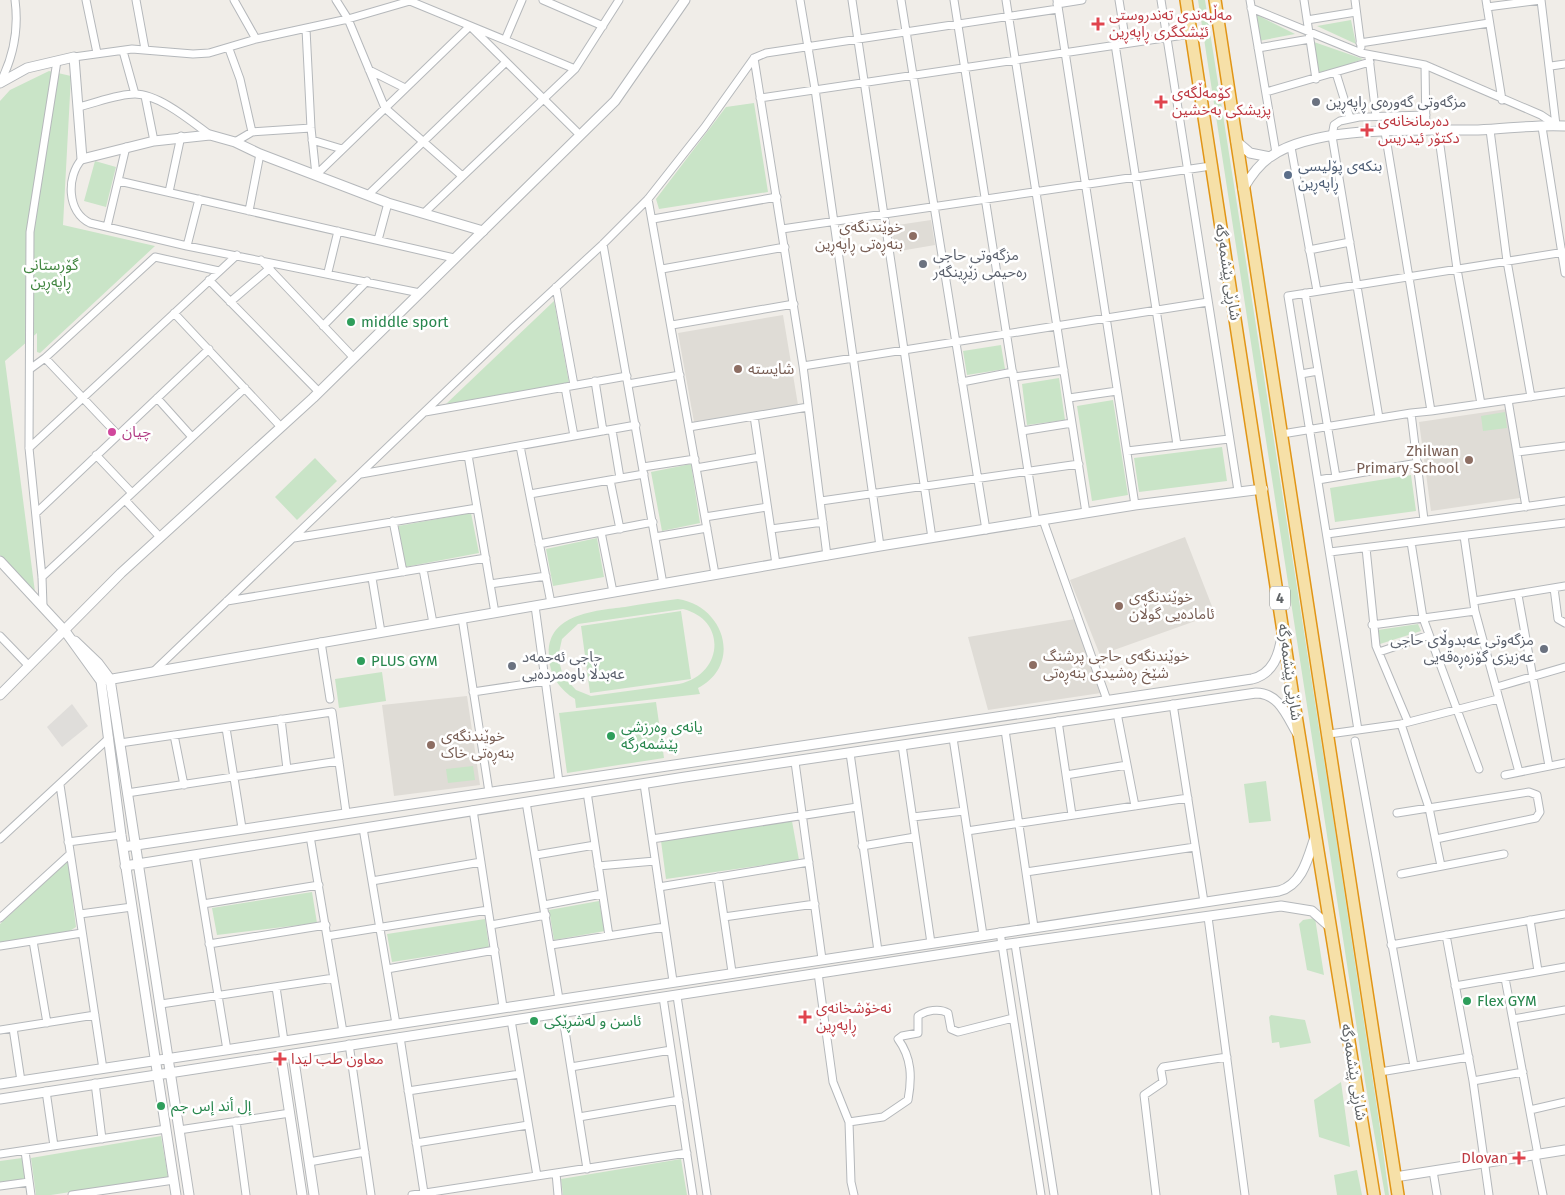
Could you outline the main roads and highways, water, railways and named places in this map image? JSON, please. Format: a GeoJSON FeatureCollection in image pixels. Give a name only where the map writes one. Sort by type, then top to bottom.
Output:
{"type":"FeatureCollection","features":[{"type":"Feature","properties":{"kind":"highway","name":"شاڕێی پێشمەرگە"},"geometry":{"type":"LineString","coordinates":[[1186,0],[1263,488],[1300,739],[1374,1195]]}},
{"type":"Feature","properties":{"kind":"highway","name":"شاڕێی پێشمەرگە"},"geometry":{"type":"LineString","coordinates":[[1215,0],[1234,137],[1329,734],[1398,1195]]}},
{"type":"Feature","properties":{"kind":"place","name":"مەڵبەندی تەندروستی ئێشکگری ڕاپەڕین"},"geometry":{"type":"Point","coordinates":[1098,24]}},
{"type":"Feature","properties":{"kind":"place","name":"کۆمەڵگەی پزیشکی بەخشین"},"geometry":{"type":"Point","coordinates":[1161,102]}},
{"type":"Feature","properties":{"kind":"place","name":"مزگەوتی گەورەی ڕاپەڕین"},"geometry":{"type":"Point","coordinates":[1316,102]}},
{"type":"Feature","properties":{"kind":"place","name":"دەرمانخانەی دکتۆر ئیدریس"},"geometry":{"type":"Point","coordinates":[1367,130]}},
{"type":"Feature","properties":{"kind":"place","name":"بنکەی پۆلیسی ڕاپەڕین"},"geometry":{"type":"Point","coordinates":[1288,175]}},
{"type":"Feature","properties":{"kind":"place","name":"خوێندنگەی بنەڕەتی ڕاپەڕین"},"geometry":{"type":"Point","coordinates":[913,236]}},
{"type":"Feature","properties":{"kind":"place","name":"مزگەوتی حاجی رەحیمی زێڕینگەر"},"geometry":{"type":"Point","coordinates":[923,264]}},
{"type":"Feature","properties":{"kind":"place","name":"middle sport"},"geometry":{"type":"Point","coordinates":[351,322]}},
{"type":"Feature","properties":{"kind":"place","name":"شایستە"},"geometry":{"type":"Point","coordinates":[738,369]}},
{"type":"Feature","properties":{"kind":"place","name":"چيان"},"geometry":{"type":"Point","coordinates":[112,432]}},
{"type":"Feature","properties":{"kind":"place","name":"Zhilwan Primary School"},"geometry":{"type":"Point","coordinates":[1469,460]}},
{"type":"Feature","properties":{"kind":"place","name":"خوێندنگەی ئامادەیی گوڵان"},"geometry":{"type":"Point","coordinates":[1119,606]}},
{"type":"Feature","properties":{"kind":"place","name":"مزگەوتی عەبدوڵای حاجی عەزیزی گۆزەڕەقەیی"},"geometry":{"type":"Point","coordinates":[1544,649]}},
{"type":"Feature","properties":{"kind":"place","name":"PLUS GYM"},"geometry":{"type":"Point","coordinates":[361,661]}},
{"type":"Feature","properties":{"kind":"place","name":"خوێندنگەی حاجی پرشنگ شێخ ڕەشیدی بنەڕەتی"},"geometry":{"type":"Point","coordinates":[1033,665]}},
{"type":"Feature","properties":{"kind":"place","name":"حاجی ئەحمەد عەبدڵا باوەمردەیی"},"geometry":{"type":"Point","coordinates":[512,666]}},
{"type":"Feature","properties":{"kind":"place","name":"یانەی وەرزشی پێشمەرگە"},"geometry":{"type":"Point","coordinates":[611,736]}},
{"type":"Feature","properties":{"kind":"place","name":"خوێندنگەی بنەڕەتی خاک"},"geometry":{"type":"Point","coordinates":[431,745]}},
{"type":"Feature","properties":{"kind":"place","name":"Flex GYM"},"geometry":{"type":"Point","coordinates":[1467,1001]}},
{"type":"Feature","properties":{"kind":"place","name":"نەخۆشخانەی ڕاپەڕین"},"geometry":{"type":"Point","coordinates":[805,1017]}},
{"type":"Feature","properties":{"kind":"place","name":"ئاسن و لەشڕێکی"},"geometry":{"type":"Point","coordinates":[534,1021]}},
{"type":"Feature","properties":{"kind":"place","name":"معاون طب لیدا"},"geometry":{"type":"Point","coordinates":[280,1059]}},
{"type":"Feature","properties":{"kind":"place","name":"إل أند إس جم"},"geometry":{"type":"Point","coordinates":[161,1106]}},
{"type":"Feature","properties":{"kind":"place","name":"Dlovan"},"geometry":{"type":"Point","coordinates":[1519,1158]}},
{"type":"Feature","properties":{"kind":"park label","name":"گۆڕستانی ڕاپەڕین"},"geometry":{"type":"Point","coordinates":[51,274]}}]}
